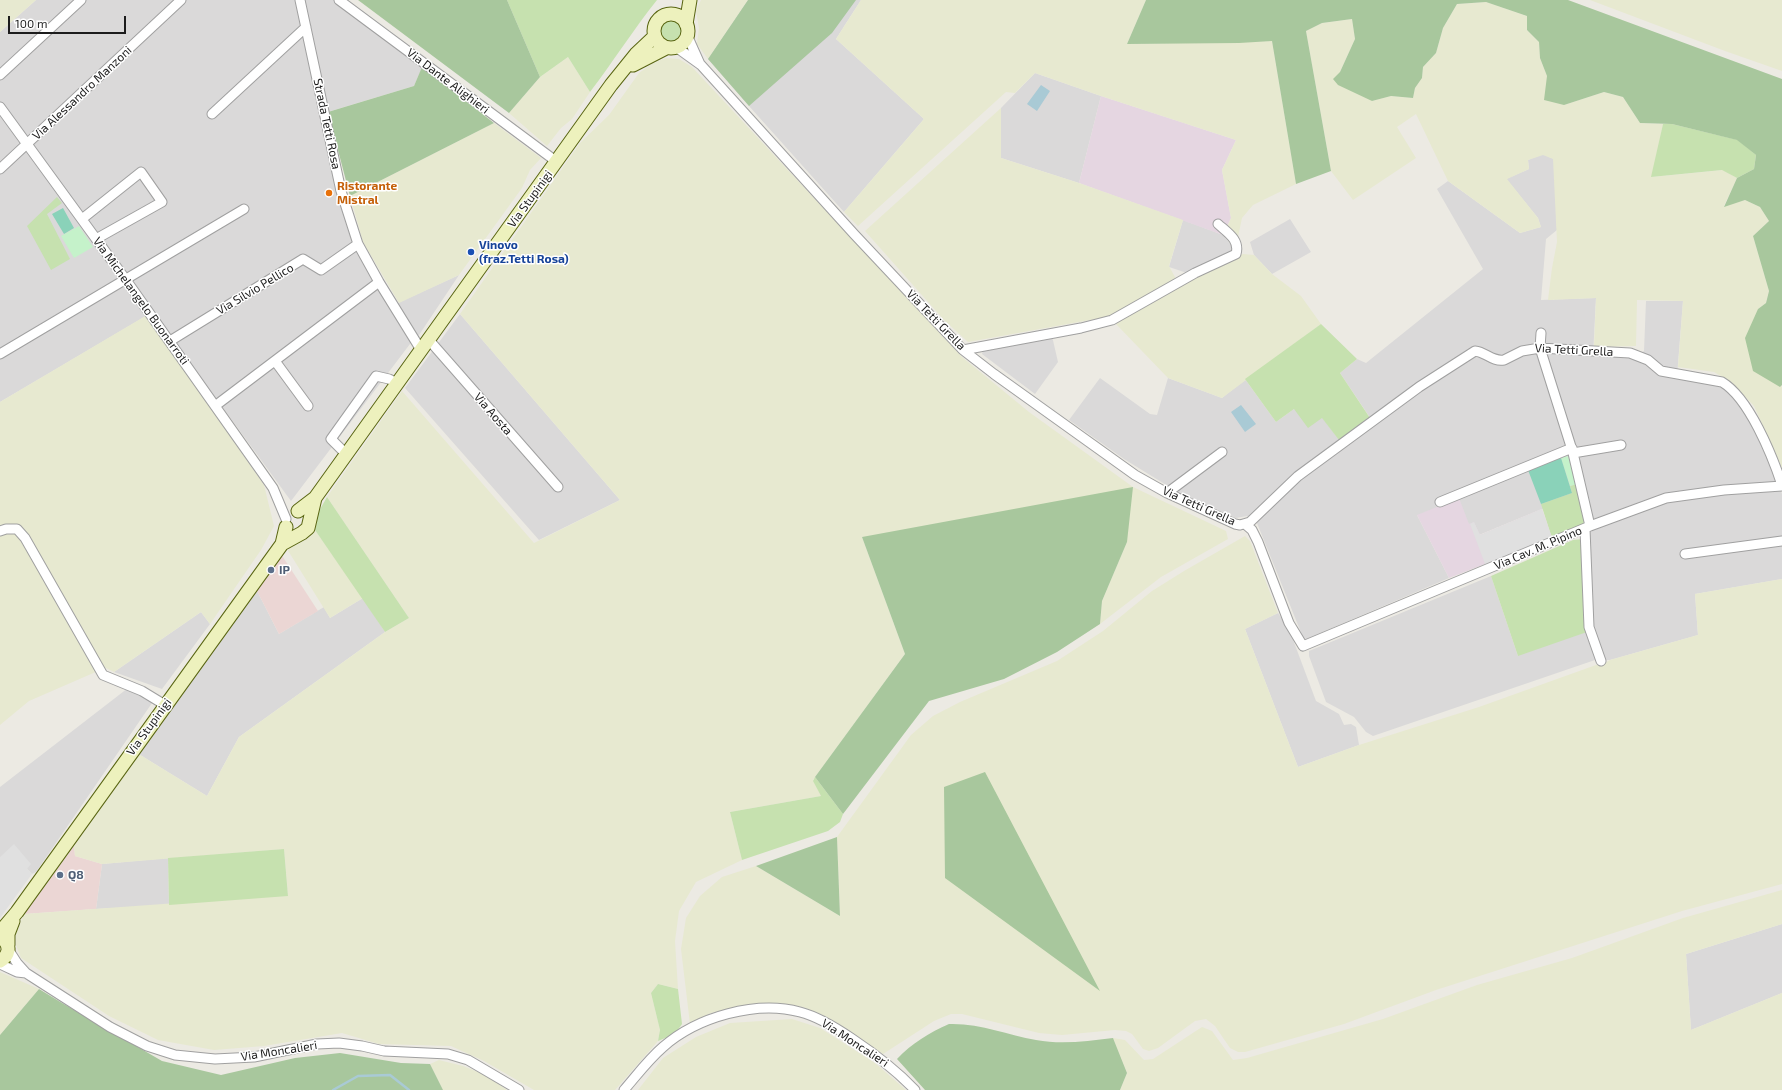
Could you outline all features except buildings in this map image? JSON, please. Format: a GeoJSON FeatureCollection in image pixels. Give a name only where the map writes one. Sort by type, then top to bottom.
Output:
{"type":"FeatureCollection","features":[{"type":"Feature","properties":{"kind":"street"},"geometry":{"type":"LineString","coordinates":[[0,75],[81,0]]}},
{"type":"Feature","properties":{"kind":"street","name":"Via Alessandro Manzoni"},"geometry":{"type":"LineString","coordinates":[[0,169],[181,0]]}},
{"type":"Feature","properties":{"kind":"street","name":"Strada Tetti Rosa"},"geometry":{"type":"LineString","coordinates":[[300,0],[341,191],[358,244],[379,282],[425,345]]}},
{"type":"Feature","properties":{"kind":"street","name":"Via Dante Alighieri"},"geometry":{"type":"LineString","coordinates":[[340,0],[557,162]]}},
{"type":"Feature","properties":{"kind":"street"},"geometry":{"type":"LineString","coordinates":[[671,47],[661,45],[654,37],[654,25],[657,20],[668,14],[683,0]]}},
{"type":"Feature","properties":{"kind":"street"},"geometry":{"type":"LineString","coordinates":[[687,30],[690,0]]}},
{"type":"Feature","properties":{"kind":"street"},"geometry":{"type":"LineString","coordinates":[[668,14],[679,16],[687,30]]}},
{"type":"Feature","properties":{"kind":"street"},"geometry":{"type":"LineString","coordinates":[[212,114],[306,27]]}},
{"type":"Feature","properties":{"kind":"street","name":"Via Stupinigi"},"geometry":{"type":"LineString","coordinates":[[620,74],[641,59],[685,40],[687,30]]}},
{"type":"Feature","properties":{"kind":"street","name":"Via Tetti Grella"},"geometry":{"type":"LineString","coordinates":[[687,30],[701,65]]}},
{"type":"Feature","properties":{"kind":"street","name":"Via Stupinigi"},"geometry":{"type":"LineString","coordinates":[[0,932],[17,912],[164,705],[282,544],[291,517],[315,498],[620,74],[636,54],[654,37]]}},
{"type":"Feature","properties":{"kind":"street","name":"Via Tetti Grella"},"geometry":{"type":"LineString","coordinates":[[671,47],[701,65],[854,234],[964,350],[994,374],[1126,470],[1167,493],[1235,524],[1245,524],[1255,518],[1298,476],[1419,387],[1471,353],[1478,351],[1495,360],[1504,360],[1522,351],[1540,348],[1630,353],[1648,360],[1661,371],[1722,382],[1730,387],[1745,405],[1769,453],[1782,485]]}},
{"type":"Feature","properties":{"kind":"street","name":"Via Michelangelo Buonarroti"},"geometry":{"type":"LineString","coordinates":[[0,107],[170,341],[291,517]]}},
{"type":"Feature","properties":{"kind":"street"},"geometry":{"type":"LineString","coordinates":[[82,219],[141,172],[162,202],[96,239]]}},
{"type":"Feature","properties":{"kind":"street"},"geometry":{"type":"LineString","coordinates":[[0,354],[244,209]]}},
{"type":"Feature","properties":{"kind":"street"},"geometry":{"type":"LineString","coordinates":[[964,350],[1081,328],[1112,320],[1195,273],[1236,254],[1238,247],[1236,241],[1218,224]]}},
{"type":"Feature","properties":{"kind":"street","name":"Via Silvio Pellico"},"geometry":{"type":"LineString","coordinates":[[170,341],[303,259],[321,270],[358,244]]}},
{"type":"Feature","properties":{"kind":"street"},"geometry":{"type":"LineString","coordinates":[[215,406],[379,282]]}},
{"type":"Feature","properties":{"kind":"street"},"geometry":{"type":"LineString","coordinates":[[1541,333],[1540,348],[1572,451],[1588,527],[1590,627],[1601,660]]}},
{"type":"Feature","properties":{"kind":"street","name":"Via Aosta"},"geometry":{"type":"LineString","coordinates":[[425,345],[558,488]]}},
{"type":"Feature","properties":{"kind":"street"},"geometry":{"type":"LineString","coordinates":[[275,361],[308,406]]}},
{"type":"Feature","properties":{"kind":"street"},"geometry":{"type":"LineString","coordinates":[[346,454],[331,439],[376,376],[390,379],[397,383]]}},
{"type":"Feature","properties":{"kind":"street"},"geometry":{"type":"LineString","coordinates":[[1440,502],[1572,451],[1621,445]]}},
{"type":"Feature","properties":{"kind":"street"},"geometry":{"type":"LineString","coordinates":[[1167,493],[1222,452]]}},
{"type":"Feature","properties":{"kind":"street","name":"Via Cav. M. Pipino"},"geometry":{"type":"LineString","coordinates":[[1245,524],[1252,530],[1258,542],[1289,623],[1303,646],[1588,527],[1666,498],[1724,490],[1782,485]]}},
{"type":"Feature","properties":{"kind":"street","name":"Via Stupinigi"},"geometry":{"type":"LineString","coordinates":[[309,520],[315,498]]}},
{"type":"Feature","properties":{"kind":"street"},"geometry":{"type":"LineString","coordinates":[[305,514],[309,520],[308,528],[299,534],[291,533],[291,517],[305,514]]}},
{"type":"Feature","properties":{"kind":"street"},"geometry":{"type":"LineString","coordinates":[[0,531],[6,529],[17,529],[26,538],[103,676],[142,691],[164,705]]}},
{"type":"Feature","properties":{"kind":"street","name":"Via Stupinigi"},"geometry":{"type":"LineString","coordinates":[[282,544],[299,534]]}},
{"type":"Feature","properties":{"kind":"street"},"geometry":{"type":"LineString","coordinates":[[1685,554],[1782,542]]}},
{"type":"Feature","properties":{"kind":"street","name":"Via Stupinigi"},"geometry":{"type":"LineString","coordinates":[[5,944],[17,912]]}},
{"type":"Feature","properties":{"kind":"street"},"geometry":{"type":"LineString","coordinates":[[0,963],[5,958],[5,944]]}},
{"type":"Feature","properties":{"kind":"street","name":"Via Moncalieri"},"geometry":{"type":"LineString","coordinates":[[5,944],[17,963],[26,973],[110,1027],[147,1046],[176,1054],[215,1059],[254,1057],[318,1044],[339,1043],[384,1051],[448,1054],[468,1060],[519,1090]]}},
{"type":"Feature","properties":{"kind":"street","name":"Via Moncalieri"},"geometry":{"type":"LineString","coordinates":[[0,963],[17,972],[26,973]]}},
{"type":"Feature","properties":{"kind":"street","name":"Via Moncalieri"},"geometry":{"type":"LineString","coordinates":[[624,1090],[646,1063],[664,1046],[685,1032],[708,1020],[728,1013],[776,1009],[800,1012],[825,1021],[884,1060],[915,1090]]}},
{"type":"Feature","properties":{"kind":"shaded area"},"geometry":{"type":"Polygon","coordinates":[[[36,0],[348,0],[426,59],[414,86],[321,114],[357,247],[391,306],[459,275],[419,335],[413,340],[291,501],[153,312],[0,402],[0,32],[36,0]]]}},
{"type":"Feature","properties":{"kind":"shaded area"},"geometry":{"type":"Polygon","coordinates":[[[748,0],[861,0],[836,39],[924,119],[844,212],[708,59],[748,0]]]}},
{"type":"Feature","properties":{"kind":"shaded area"},"geometry":{"type":"Polygon","coordinates":[[[1035,73],[1101,96],[1079,183],[1001,158],[1001,108],[1035,73]]]}},
{"type":"Feature","properties":{"kind":"shaded area"},"geometry":{"type":"Polygon","coordinates":[[[1101,96],[1236,140],[1222,170],[1231,218],[1223,235],[1079,183],[1101,96]]]}},
{"type":"Feature","properties":{"kind":"shaded area"},"geometry":{"type":"Polygon","coordinates":[[[1543,154],[1554,159],[1557,230],[1546,239],[1541,300],[1596,298],[1593,356],[1634,357],[1644,351],[1646,301],[1683,301],[1677,376],[1721,384],[1740,403],[1750,421],[1773,468],[1782,494],[1782,579],[1695,594],[1698,635],[1610,660],[1595,660],[1373,736],[1366,732],[1354,717],[1326,702],[1309,656],[1309,651],[1491,576],[1518,656],[1583,539],[1579,528],[1542,509],[1479,535],[1470,524],[1417,515],[1449,578],[1304,640],[1257,523],[1247,516],[1236,518],[1181,494],[1124,459],[1069,420],[1100,378],[1150,414],[1157,415],[1168,378],[1222,398],[1245,379],[1276,422],[1294,409],[1322,417],[1344,446],[1375,425],[1340,373],[1357,359],[1366,363],[1483,269],[1437,189],[1448,181],[1520,233],[1541,227],[1538,218],[1506,179],[1529,169],[1528,160],[1543,154]]]}},
{"type":"Feature","properties":{"kind":"shaded area"},"geometry":{"type":"Polygon","coordinates":[[[1290,219],[1311,252],[1272,274],[1254,255],[1250,242],[1290,219]]]}},
{"type":"Feature","properties":{"kind":"shaded area"},"geometry":{"type":"Polygon","coordinates":[[[1183,220],[1223,235],[1235,250],[1190,274],[1169,267],[1183,220]]]}},
{"type":"Feature","properties":{"kind":"shaded area"},"geometry":{"type":"Polygon","coordinates":[[[460,314],[620,500],[539,540],[405,388],[460,314]]]}},
{"type":"Feature","properties":{"kind":"shaded area"},"geometry":{"type":"Polygon","coordinates":[[[1052,336],[1058,362],[1035,394],[982,354],[983,350],[1052,336]]]}},
{"type":"Feature","properties":{"kind":"shaded area"},"geometry":{"type":"Polygon","coordinates":[[[1459,498],[1469,524],[1474,522],[1480,535],[1542,509],[1552,538],[1449,578],[1417,515],[1459,498]]]}},
{"type":"Feature","properties":{"kind":"shaded area"},"geometry":{"type":"Polygon","coordinates":[[[1542,509],[1552,538],[1485,564],[1470,524],[1474,522],[1480,535],[1542,509]]]}},
{"type":"Feature","properties":{"kind":"shaded area"},"geometry":{"type":"Polygon","coordinates":[[[281,554],[318,611],[279,634],[255,587],[281,554]]]}},
{"type":"Feature","properties":{"kind":"shaded area"},"geometry":{"type":"Polygon","coordinates":[[[255,587],[279,634],[324,607],[330,618],[363,598],[385,632],[239,737],[207,796],[137,753],[255,587]]]}},
{"type":"Feature","properties":{"kind":"shaded area"},"geometry":{"type":"Polygon","coordinates":[[[201,612],[210,624],[162,689],[114,672],[201,612]]]}},
{"type":"Feature","properties":{"kind":"shaded area"},"geometry":{"type":"Polygon","coordinates":[[[1278,613],[1289,629],[1316,701],[1339,714],[1344,725],[1351,724],[1356,727],[1359,745],[1298,767],[1245,629],[1278,613]]]}},
{"type":"Feature","properties":{"kind":"shaded area"},"geometry":{"type":"Polygon","coordinates":[[[128,688],[142,694],[152,703],[36,872],[32,874],[27,869],[0,857],[0,787],[128,688]]]}},
{"type":"Feature","properties":{"kind":"shaded area"},"geometry":{"type":"Polygon","coordinates":[[[14,844],[31,864],[27,869],[32,874],[0,918],[0,857],[14,844]]]}},
{"type":"Feature","properties":{"kind":"shaded area"},"geometry":{"type":"Polygon","coordinates":[[[74,846],[75,856],[102,864],[96,909],[24,914],[74,846]]]}},
{"type":"Feature","properties":{"kind":"shaded area"},"geometry":{"type":"Polygon","coordinates":[[[168,858],[169,905],[96,909],[102,864],[168,858]]]}},
{"type":"Feature","properties":{"kind":"shaded area"},"geometry":{"type":"Polygon","coordinates":[[[1782,924],[1782,993],[1691,1030],[1686,954],[1782,924]]]}},
{"type":"Feature","properties":{"kind":"green space"},"geometry":{"type":"Polygon","coordinates":[[[0,0],[36,0],[0,32],[0,0]]]}},
{"type":"Feature","properties":{"kind":"green space"},"geometry":{"type":"Polygon","coordinates":[[[358,0],[507,0],[540,77],[509,113],[358,0]]]}},
{"type":"Feature","properties":{"kind":"green space"},"geometry":{"type":"Polygon","coordinates":[[[507,0],[657,0],[590,92],[568,57],[540,77],[507,0]]]}},
{"type":"Feature","properties":{"kind":"green space"},"geometry":{"type":"Polygon","coordinates":[[[701,0],[748,0],[708,59],[697,44],[699,28],[696,11],[701,0]]]}},
{"type":"Feature","properties":{"kind":"green space"},"geometry":{"type":"Polygon","coordinates":[[[748,0],[856,0],[832,33],[749,106],[708,59],[748,0]]]}},
{"type":"Feature","properties":{"kind":"green space"},"geometry":{"type":"Polygon","coordinates":[[[861,0],[1146,0],[1127,44],[1272,41],[1296,184],[1253,205],[1242,218],[1238,237],[1227,227],[1231,218],[1222,170],[1236,140],[1035,73],[1015,93],[1006,92],[858,226],[844,212],[924,119],[836,39],[861,0]]]}},
{"type":"Feature","properties":{"kind":"green space"},"geometry":{"type":"Polygon","coordinates":[[[1146,0],[1568,0],[1782,79],[1782,385],[1780,387],[1753,371],[1745,338],[1758,309],[1766,303],[1769,291],[1753,236],[1769,221],[1760,207],[1745,200],[1724,207],[1737,178],[1754,169],[1756,155],[1737,140],[1672,124],[1640,123],[1623,97],[1604,92],[1564,105],[1544,100],[1547,76],[1540,58],[1539,42],[1527,30],[1527,16],[1486,2],[1457,4],[1443,28],[1436,53],[1423,67],[1422,78],[1415,88],[1413,98],[1391,96],[1372,101],[1338,85],[1333,79],[1340,72],[1355,39],[1352,19],[1322,23],[1306,31],[1331,171],[1296,184],[1272,41],[1239,43],[1127,44],[1146,0]]]}},
{"type":"Feature","properties":{"kind":"green space"},"geometry":{"type":"Polygon","coordinates":[[[1590,0],[1782,0],[1782,71],[1725,51],[1590,0]]]}},
{"type":"Feature","properties":{"kind":"green space"},"geometry":{"type":"Polygon","coordinates":[[[1486,2],[1527,16],[1527,30],[1539,42],[1540,58],[1547,76],[1564,105],[1604,92],[1623,97],[1640,123],[1663,124],[1652,177],[1723,170],[1737,178],[1724,206],[1745,200],[1760,207],[1769,221],[1753,236],[1769,291],[1766,303],[1758,309],[1781,387],[1782,385],[1782,468],[1754,406],[1731,382],[1714,372],[1678,367],[1683,301],[1637,300],[1636,346],[1594,347],[1596,298],[1548,300],[1557,242],[1553,159],[1543,155],[1528,160],[1529,169],[1507,179],[1538,218],[1541,227],[1520,233],[1448,181],[1416,114],[1397,127],[1416,158],[1353,200],[1331,171],[1306,31],[1322,23],[1352,19],[1355,39],[1340,72],[1372,101],[1391,96],[1413,98],[1415,88],[1422,78],[1423,67],[1436,53],[1443,28],[1457,4],[1486,2]]]}},
{"type":"Feature","properties":{"kind":"green space"},"geometry":{"type":"Polygon","coordinates":[[[671,18],[679,22],[683,30],[679,38],[671,42],[663,38],[659,30],[663,22],[671,18]]]}},
{"type":"Feature","properties":{"kind":"green space"},"geometry":{"type":"Polygon","coordinates":[[[568,57],[590,92],[572,119],[561,128],[547,146],[509,113],[540,77],[568,57]]]}},
{"type":"Feature","properties":{"kind":"green space"},"geometry":{"type":"Polygon","coordinates":[[[666,58],[679,59],[692,67],[962,357],[1029,412],[1133,487],[1226,531],[1228,539],[1161,577],[1100,624],[1102,601],[1127,542],[862,537],[905,654],[813,780],[821,796],[730,812],[742,860],[696,882],[679,911],[675,941],[678,989],[658,984],[651,993],[660,1030],[658,1041],[615,1090],[534,1090],[484,1061],[451,1046],[379,1044],[342,1033],[264,1046],[214,1050],[158,1040],[109,1016],[21,958],[16,945],[16,933],[24,914],[288,895],[284,849],[102,864],[75,856],[74,846],[137,753],[207,796],[239,737],[385,632],[409,618],[327,497],[402,391],[534,543],[620,500],[460,314],[580,143],[609,115],[639,73],[653,63],[666,58]]]}},
{"type":"Feature","properties":{"kind":"green space"},"geometry":{"type":"Polygon","coordinates":[[[422,67],[494,123],[350,196],[328,112],[414,86],[422,67]]]}},
{"type":"Feature","properties":{"kind":"green space"},"geometry":{"type":"Polygon","coordinates":[[[1001,108],[1001,158],[1079,183],[1183,220],[1169,266],[1176,279],[1145,298],[1107,317],[968,342],[944,320],[865,231],[1001,108]]]}},
{"type":"Feature","properties":{"kind":"green space"},"geometry":{"type":"Polygon","coordinates":[[[494,123],[541,158],[530,170],[522,188],[459,275],[399,303],[363,242],[350,196],[494,123]]]}},
{"type":"Feature","properties":{"kind":"green space"},"geometry":{"type":"Polygon","coordinates":[[[1663,124],[1672,124],[1738,140],[1756,155],[1754,169],[1737,178],[1722,170],[1651,177],[1663,124]]]}},
{"type":"Feature","properties":{"kind":"green space"},"geometry":{"type":"Polygon","coordinates":[[[57,197],[62,203],[47,214],[70,259],[51,270],[27,226],[57,197]]]}},
{"type":"Feature","properties":{"kind":"green space"},"geometry":{"type":"Polygon","coordinates":[[[63,208],[74,228],[64,234],[52,214],[63,208]]]}},
{"type":"Feature","properties":{"kind":"green space"},"geometry":{"type":"Polygon","coordinates":[[[79,226],[93,247],[74,258],[61,236],[79,226]]]}},
{"type":"Feature","properties":{"kind":"green space"},"geometry":{"type":"Polygon","coordinates":[[[1243,254],[1254,255],[1272,274],[1301,296],[1321,324],[1222,398],[1168,378],[1115,323],[1211,268],[1243,254]]]}},
{"type":"Feature","properties":{"kind":"green space"},"geometry":{"type":"Polygon","coordinates":[[[147,315],[264,485],[274,526],[261,550],[210,624],[201,612],[114,672],[104,667],[19,525],[8,525],[0,528],[0,402],[147,315]]]}},
{"type":"Feature","properties":{"kind":"green space"},"geometry":{"type":"Polygon","coordinates":[[[1321,324],[1357,359],[1340,373],[1370,418],[1339,440],[1322,418],[1308,428],[1294,409],[1276,422],[1245,379],[1321,324]]]}},
{"type":"Feature","properties":{"kind":"green space"},"geometry":{"type":"Polygon","coordinates":[[[1568,456],[1577,484],[1570,486],[1561,458],[1568,456]]]}},
{"type":"Feature","properties":{"kind":"green space"},"geometry":{"type":"Polygon","coordinates":[[[1561,458],[1572,493],[1541,504],[1528,470],[1561,458]]]}},
{"type":"Feature","properties":{"kind":"green space"},"geometry":{"type":"Polygon","coordinates":[[[1577,484],[1588,524],[1552,538],[1541,504],[1572,493],[1570,486],[1577,484]]]}},
{"type":"Feature","properties":{"kind":"green space"},"geometry":{"type":"Polygon","coordinates":[[[1133,487],[1127,542],[1102,601],[1100,624],[1057,652],[1004,679],[929,701],[843,814],[815,777],[905,654],[862,537],[1133,487]]]}},
{"type":"Feature","properties":{"kind":"green space"},"geometry":{"type":"Polygon","coordinates":[[[327,497],[409,618],[385,632],[315,530],[319,511],[327,497]]]}},
{"type":"Feature","properties":{"kind":"green space"},"geometry":{"type":"Polygon","coordinates":[[[315,530],[363,598],[330,618],[287,549],[298,538],[308,535],[315,530]]]}},
{"type":"Feature","properties":{"kind":"green space"},"geometry":{"type":"Polygon","coordinates":[[[12,532],[21,537],[98,671],[29,701],[0,725],[0,536],[12,532]]]}},
{"type":"Feature","properties":{"kind":"green space"},"geometry":{"type":"Polygon","coordinates":[[[1245,536],[1250,541],[1278,613],[1245,629],[1298,767],[1359,745],[1479,707],[1596,665],[1603,664],[1610,660],[1698,635],[1695,594],[1782,579],[1782,884],[1682,911],[1436,990],[1344,1024],[1245,1052],[1238,1052],[1230,1048],[1215,1026],[1206,1019],[1195,1021],[1158,1048],[1149,1051],[1143,1049],[1132,1034],[1126,1031],[1115,1030],[1062,1035],[1039,1033],[962,1014],[951,1014],[934,1021],[883,1054],[827,1017],[803,1007],[777,1004],[733,1008],[711,1013],[690,1024],[681,949],[686,918],[700,896],[722,877],[756,866],[840,916],[837,837],[911,735],[933,716],[960,702],[1057,661],[1103,631],[1152,591],[1245,536]]]}},
{"type":"Feature","properties":{"kind":"green space"},"geometry":{"type":"Polygon","coordinates":[[[1583,539],[1587,632],[1518,656],[1491,576],[1573,540],[1583,539]]]}},
{"type":"Feature","properties":{"kind":"green space"},"geometry":{"type":"Polygon","coordinates":[[[985,772],[1100,991],[945,878],[944,787],[985,772]]]}},
{"type":"Feature","properties":{"kind":"green space"},"geometry":{"type":"Polygon","coordinates":[[[815,777],[843,814],[840,822],[828,831],[742,860],[730,812],[821,796],[813,781],[815,777]]]}},
{"type":"Feature","properties":{"kind":"green space"},"geometry":{"type":"Polygon","coordinates":[[[837,837],[840,916],[756,866],[837,837]]]}},
{"type":"Feature","properties":{"kind":"green space"},"geometry":{"type":"Polygon","coordinates":[[[284,849],[288,896],[169,905],[168,858],[284,849]]]}},
{"type":"Feature","properties":{"kind":"green space"},"geometry":{"type":"Polygon","coordinates":[[[1782,890],[1782,924],[1686,954],[1691,1030],[1782,993],[1782,1090],[1120,1090],[1127,1073],[1113,1038],[1125,1040],[1144,1060],[1153,1059],[1202,1027],[1212,1031],[1233,1060],[1247,1058],[1383,1019],[1477,985],[1572,958],[1683,918],[1782,890]]]}},
{"type":"Feature","properties":{"kind":"green space"},"geometry":{"type":"Polygon","coordinates":[[[0,972],[39,989],[0,1035],[0,972]]]}},
{"type":"Feature","properties":{"kind":"green space"},"geometry":{"type":"Polygon","coordinates":[[[658,984],[678,989],[682,1024],[675,1034],[658,1041],[660,1030],[651,993],[658,984]]]}},
{"type":"Feature","properties":{"kind":"green space"},"geometry":{"type":"Polygon","coordinates":[[[39,989],[162,1061],[221,1075],[295,1058],[340,1053],[401,1063],[430,1064],[443,1090],[0,1090],[0,1035],[39,989]]]}},
{"type":"Feature","properties":{"kind":"green space"},"geometry":{"type":"Polygon","coordinates":[[[792,1019],[820,1028],[875,1063],[906,1090],[638,1090],[663,1058],[696,1037],[730,1023],[792,1019]]]}},
{"type":"Feature","properties":{"kind":"green space"},"geometry":{"type":"Polygon","coordinates":[[[949,1024],[972,1025],[1025,1038],[1055,1042],[1074,1042],[1113,1038],[1127,1073],[1120,1090],[925,1090],[897,1059],[908,1048],[921,1039],[949,1024]]]}},
{"type":"Feature","properties":{"kind":"green space"},"geometry":{"type":"Polygon","coordinates":[[[439,1060],[463,1066],[488,1076],[507,1090],[443,1090],[430,1064],[439,1060]]]}},
{"type":"Feature","properties":{"kind":"water"},"geometry":{"type":"Polygon","coordinates":[[[1041,85],[1050,91],[1037,111],[1027,104],[1041,85]]]}},
{"type":"Feature","properties":{"kind":"water"},"geometry":{"type":"Polygon","coordinates":[[[1241,405],[1256,424],[1245,432],[1231,412],[1241,405]]]}},
{"type":"Feature","properties":{"kind":"waterway"},"geometry":{"type":"LineString","coordinates":[[333,1090],[358,1076],[390,1075],[409,1090]]}},
{"type":"Feature","properties":{"kind":"place","name":"Ristorante Mistral"},"geometry":{"type":"Point","coordinates":[329,193]}},
{"type":"Feature","properties":{"kind":"place","name":"Vinovo (fraz.Tetti Rosa)"},"geometry":{"type":"Point","coordinates":[471,252]}},
{"type":"Feature","properties":{"kind":"place","name":"IP"},"geometry":{"type":"Point","coordinates":[271,570]}},
{"type":"Feature","properties":{"kind":"place","name":"Q8"},"geometry":{"type":"Point","coordinates":[60,875]}}]}
